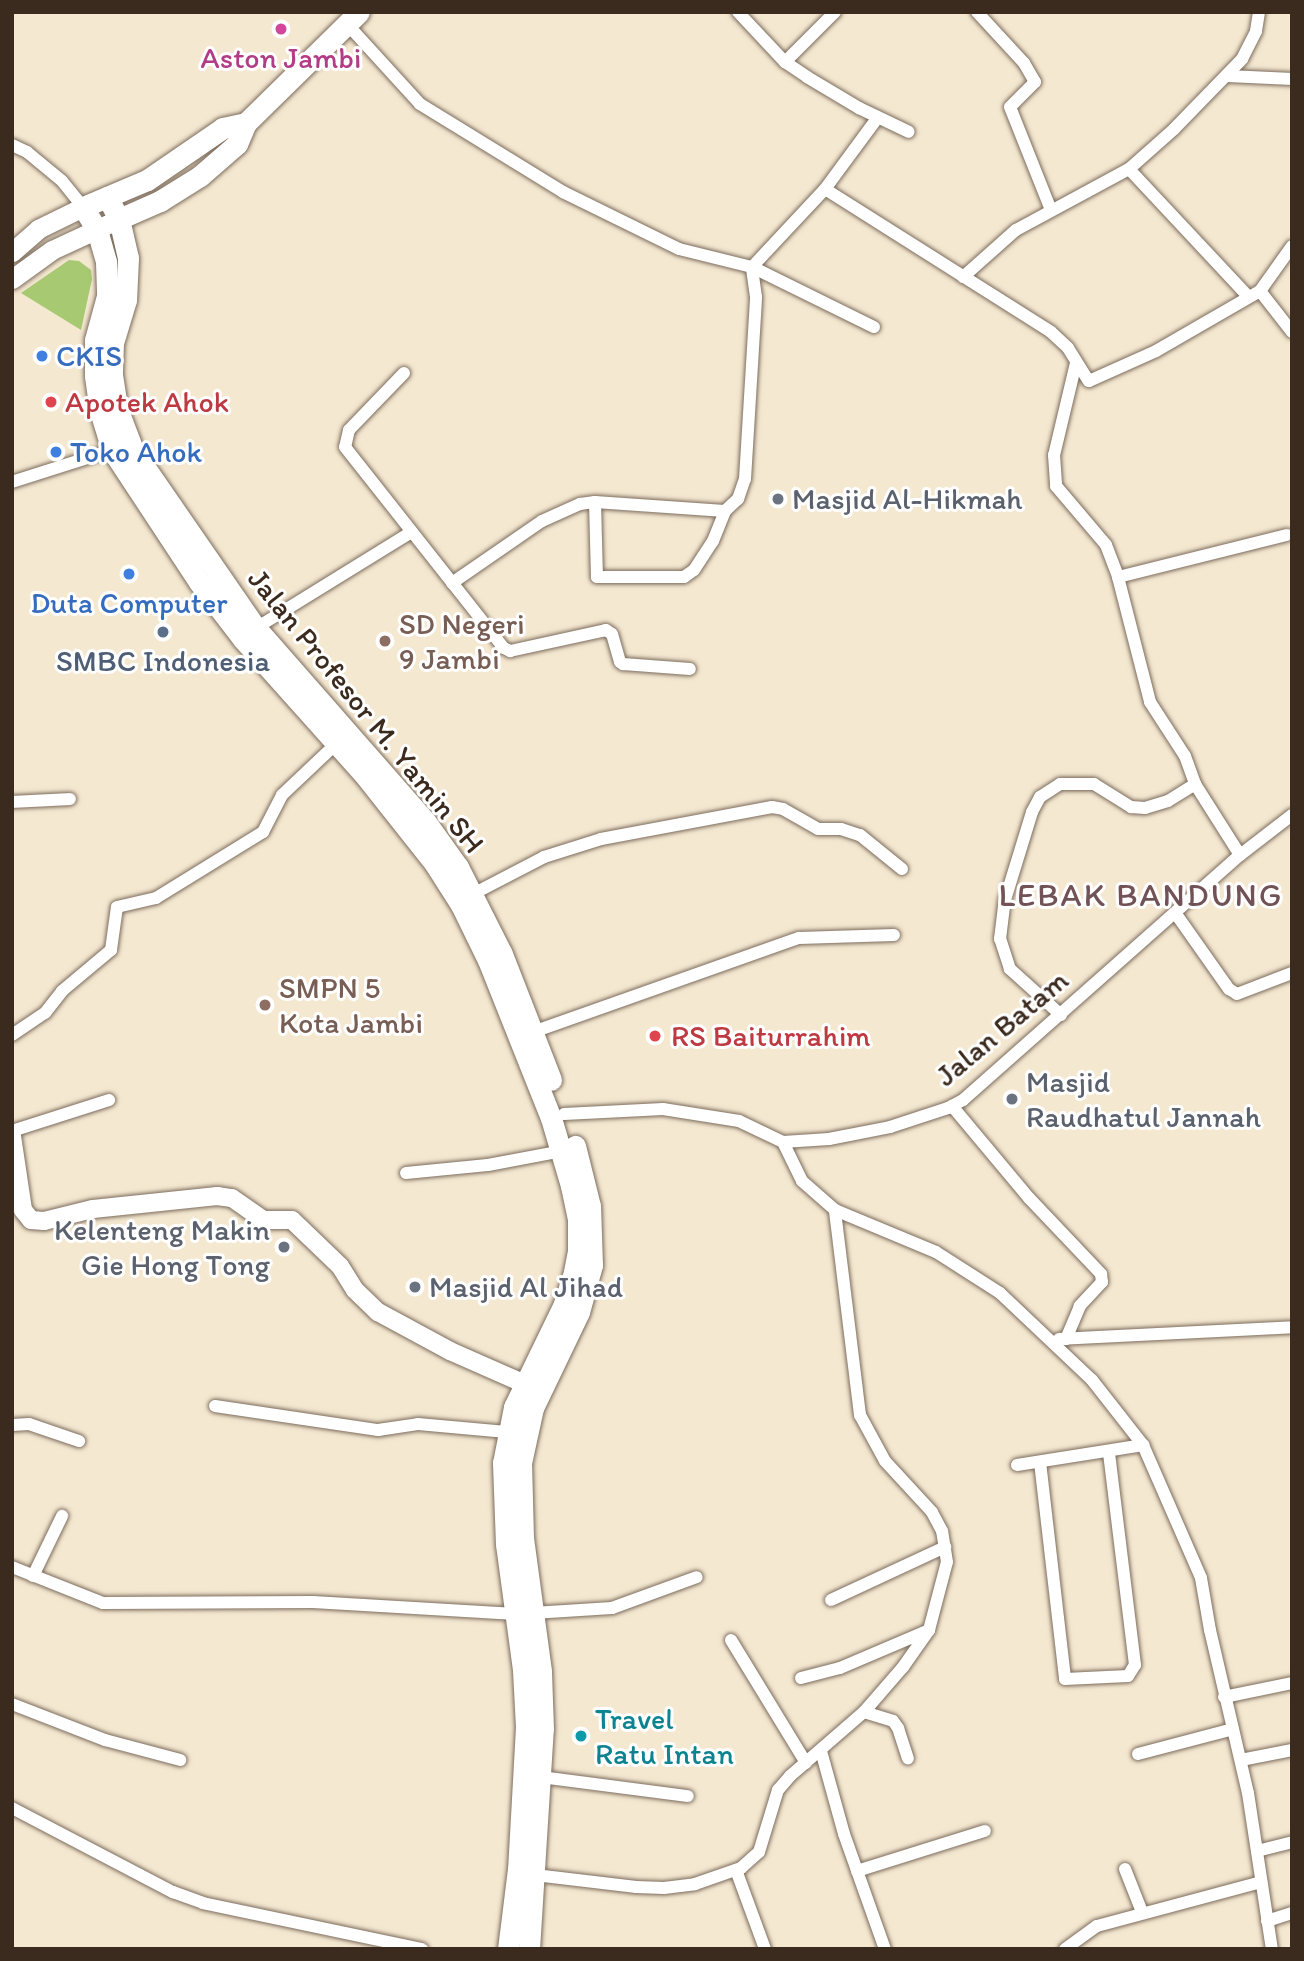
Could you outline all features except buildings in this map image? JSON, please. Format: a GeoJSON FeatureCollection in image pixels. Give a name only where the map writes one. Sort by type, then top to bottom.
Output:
{"type":"FeatureCollection","features":[{"type":"Feature","properties":{"kind":"highway"},"geometry":{"type":"LineString","coordinates":[[120,219],[160,201],[200,176],[237,144],[246,123],[353,18]]}},
{"type":"Feature","properties":{"kind":"highway"},"geometry":{"type":"LineString","coordinates":[[83,207],[147,180],[223,128],[246,123]]}},
{"type":"Feature","properties":{"kind":"highway","name":"Jalan Profesor M. Yamin SH"},"geometry":{"type":"LineString","coordinates":[[107,197],[120,219],[128,258],[126,300],[113,343],[112,375],[117,408],[133,450],[256,628],[425,821],[451,872],[488,960],[562,1151],[578,1220],[578,1251],[564,1304],[523,1383],[507,1432],[502,1497],[524,1614],[541,1671],[541,1777],[528,1949]]}},
{"type":"Feature","properties":{"kind":"highway","name":"Jalan Profesor M. Yamin SH"},"geometry":{"type":"LineString","coordinates":[[83,207],[97,230],[106,262],[107,296],[95,341],[95,376],[100,411],[112,450],[199,582],[243,639],[337,743],[411,832],[473,894],[502,954],[564,1114],[590,1206],[592,1265],[579,1312],[542,1384],[525,1433],[519,1496],[526,1727],[518,1869],[508,1949]]}},
{"type":"Feature","properties":{"kind":"main road"},"geometry":{"type":"LineString","coordinates":[[12,252],[38,229],[83,207]]}},
{"type":"Feature","properties":{"kind":"main road"},"geometry":{"type":"LineString","coordinates":[[12,279],[52,250],[120,219]]}},
{"type":"Feature","properties":{"kind":"street"},"geometry":{"type":"LineString","coordinates":[[738,12],[785,62],[832,93],[909,132]]}},
{"type":"Feature","properties":{"kind":"street"},"geometry":{"type":"LineString","coordinates":[[785,62],[835,12]]}},
{"type":"Feature","properties":{"kind":"street"},"geometry":{"type":"LineString","coordinates":[[977,12],[1024,62],[1035,82],[1012,104],[1011,110],[1051,210]]}},
{"type":"Feature","properties":{"kind":"street"},"geometry":{"type":"LineString","coordinates":[[963,277],[1016,230],[1129,169],[1228,76],[1242,59],[1256,31],[1259,12]]}},
{"type":"Feature","properties":{"kind":"street"},"geometry":{"type":"LineString","coordinates":[[353,18],[421,104],[563,192],[679,249],[752,267],[874,327]]}},
{"type":"Feature","properties":{"kind":"street"},"geometry":{"type":"LineString","coordinates":[[1228,76],[1292,79]]}},
{"type":"Feature","properties":{"kind":"street"},"geometry":{"type":"LineString","coordinates":[[595,502],[597,577],[691,575],[713,541],[725,511],[738,499],[745,479],[755,297],[752,267],[825,189],[878,117]]}},
{"type":"Feature","properties":{"kind":"street"},"geometry":{"type":"LineString","coordinates":[[12,145],[27,152],[62,181],[83,207]]}},
{"type":"Feature","properties":{"kind":"street"},"geometry":{"type":"LineString","coordinates":[[1129,169],[1292,332]]}},
{"type":"Feature","properties":{"kind":"street"},"geometry":{"type":"LineString","coordinates":[[825,189],[1061,340],[1086,378],[1093,381],[1156,351],[1254,293],[1292,246]]}},
{"type":"Feature","properties":{"kind":"street"},"geometry":{"type":"LineString","coordinates":[[1076,363],[1054,455],[1056,486],[1101,537],[1118,577],[1150,702],[1185,756],[1195,784],[1240,855]]}},
{"type":"Feature","properties":{"kind":"street"},"geometry":{"type":"LineString","coordinates":[[404,373],[349,430],[345,447],[410,533],[504,648],[510,651],[606,630],[612,634],[620,662],[623,664],[690,668]]}},
{"type":"Feature","properties":{"kind":"street"},"geometry":{"type":"LineString","coordinates":[[12,482],[112,450]]}},
{"type":"Feature","properties":{"kind":"street"},"geometry":{"type":"LineString","coordinates":[[452,583],[560,510],[595,502],[725,511]]}},
{"type":"Feature","properties":{"kind":"street"},"geometry":{"type":"LineString","coordinates":[[256,628],[410,533]]}},
{"type":"Feature","properties":{"kind":"street"},"geometry":{"type":"LineString","coordinates":[[1118,577],[1287,535]]}},
{"type":"Feature","properties":{"kind":"street"},"geometry":{"type":"LineString","coordinates":[[12,1035],[45,1013],[62,991],[111,950],[114,942],[115,910],[156,898],[263,832],[282,795],[337,743]]}},
{"type":"Feature","properties":{"kind":"street"},"geometry":{"type":"LineString","coordinates":[[1061,1015],[1010,969],[1000,939],[1005,900],[1032,812],[1040,797],[1060,784],[1094,783],[1130,807],[1145,808],[1168,801],[1195,784]]}},
{"type":"Feature","properties":{"kind":"street"},"geometry":{"type":"LineString","coordinates":[[12,802],[70,799]]}},
{"type":"Feature","properties":{"kind":"street"},"geometry":{"type":"LineString","coordinates":[[473,894],[544,857],[601,839],[772,807],[783,809],[818,829],[841,829],[860,835],[902,869]]}},
{"type":"Feature","properties":{"kind":"street","name":"Jalan Batam"},"geometry":{"type":"LineString","coordinates":[[564,1114],[663,1109],[739,1121],[783,1142],[829,1139],[890,1128],[952,1106],[1061,1015],[1240,855],[1292,815]]}},
{"type":"Feature","properties":{"kind":"street"},"geometry":{"type":"LineString","coordinates":[[1176,914],[1229,989],[1237,994],[1292,973]]}},
{"type":"Feature","properties":{"kind":"street"},"geometry":{"type":"LineString","coordinates":[[533,1032],[799,939],[894,935]]}},
{"type":"Feature","properties":{"kind":"street"},"geometry":{"type":"LineString","coordinates":[[12,1130],[109,1100]]}},
{"type":"Feature","properties":{"kind":"street"},"geometry":{"type":"LineString","coordinates":[[952,1106],[1030,1198],[1103,1277],[1080,1306],[1066,1339]]}},
{"type":"Feature","properties":{"kind":"street"},"geometry":{"type":"LineString","coordinates":[[12,1136],[23,1210],[31,1220],[44,1222],[93,1209],[217,1196],[232,1198],[264,1220],[292,1220],[340,1266],[355,1290],[378,1312],[450,1351],[523,1383]]}},
{"type":"Feature","properties":{"kind":"street"},"geometry":{"type":"LineString","coordinates":[[783,1142],[802,1181],[835,1210],[936,1252],[1000,1293],[1092,1380],[1143,1445],[1201,1578],[1224,1697],[1248,1793],[1272,1949]]}},
{"type":"Feature","properties":{"kind":"street"},"geometry":{"type":"LineString","coordinates":[[406,1173],[488,1165],[562,1151]]}},
{"type":"Feature","properties":{"kind":"street"},"geometry":{"type":"LineString","coordinates":[[535,1875],[664,1888],[695,1884],[736,1870],[759,1852],[778,1790],[864,1712],[903,1667],[929,1630],[946,1570],[945,1547],[932,1512],[886,1461],[860,1415],[835,1210]]}},
{"type":"Feature","properties":{"kind":"street"},"geometry":{"type":"LineString","coordinates":[[1048,1340],[1292,1327]]}},
{"type":"Feature","properties":{"kind":"street"},"geometry":{"type":"LineString","coordinates":[[215,1406],[378,1430],[418,1424],[507,1432]]}},
{"type":"Feature","properties":{"kind":"street"},"geometry":{"type":"LineString","coordinates":[[12,1425],[29,1423],[79,1441]]}},
{"type":"Feature","properties":{"kind":"street"},"geometry":{"type":"LineString","coordinates":[[1017,1465],[1143,1445]]}},
{"type":"Feature","properties":{"kind":"street"},"geometry":{"type":"LineString","coordinates":[[1040,1462],[1065,1679],[1128,1676],[1135,1665],[1109,1452]]}},
{"type":"Feature","properties":{"kind":"street"},"geometry":{"type":"LineString","coordinates":[[33,1576],[62,1516]]}},
{"type":"Feature","properties":{"kind":"street"},"geometry":{"type":"LineString","coordinates":[[831,1600],[945,1547]]}},
{"type":"Feature","properties":{"kind":"street"},"geometry":{"type":"LineString","coordinates":[[12,1567],[103,1603],[313,1602],[524,1614],[612,1608],[697,1577]]}},
{"type":"Feature","properties":{"kind":"street"},"geometry":{"type":"LineString","coordinates":[[801,1678],[840,1668],[929,1630]]}},
{"type":"Feature","properties":{"kind":"street"},"geometry":{"type":"LineString","coordinates":[[731,1640],[813,1757],[858,1871],[885,1949]]}},
{"type":"Feature","properties":{"kind":"street"},"geometry":{"type":"LineString","coordinates":[[1224,1697],[1292,1683]]}},
{"type":"Feature","properties":{"kind":"street"},"geometry":{"type":"LineString","coordinates":[[12,1704],[106,1740],[180,1760]]}},
{"type":"Feature","properties":{"kind":"street"},"geometry":{"type":"LineString","coordinates":[[864,1712],[893,1721],[908,1758]]}},
{"type":"Feature","properties":{"kind":"street"},"geometry":{"type":"LineString","coordinates":[[1138,1754],[1233,1729]]}},
{"type":"Feature","properties":{"kind":"street"},"geometry":{"type":"LineString","coordinates":[[1241,1760],[1292,1750]]}},
{"type":"Feature","properties":{"kind":"street"},"geometry":{"type":"LineString","coordinates":[[541,1777],[688,1796]]}},
{"type":"Feature","properties":{"kind":"street"},"geometry":{"type":"LineString","coordinates":[[12,1808],[173,1892],[203,1903],[422,1949]]}},
{"type":"Feature","properties":{"kind":"street"},"geometry":{"type":"LineString","coordinates":[[858,1871],[985,1831]]}},
{"type":"Feature","properties":{"kind":"street"},"geometry":{"type":"LineString","coordinates":[[1257,1851],[1292,1842]]}},
{"type":"Feature","properties":{"kind":"street"},"geometry":{"type":"LineString","coordinates":[[1125,1869],[1142,1912]]}},
{"type":"Feature","properties":{"kind":"street"},"geometry":{"type":"LineString","coordinates":[[736,1870],[765,1949]]}},
{"type":"Feature","properties":{"kind":"street"},"geometry":{"type":"LineString","coordinates":[[1065,1949],[1097,1926],[1261,1882]]}},
{"type":"Feature","properties":{"kind":"street"},"geometry":{"type":"LineString","coordinates":[[1267,1921],[1292,1913]]}},
{"type":"Feature","properties":{"kind":"green space"},"geometry":{"type":"Polygon","coordinates":[[[69,260],[79,261],[91,270],[92,279],[81,330],[21,293],[69,260]]]}},
{"type":"Feature","properties":{"kind":"place","name":"Aston Jambi"},"geometry":{"type":"Point","coordinates":[281,29]}},
{"type":"Feature","properties":{"kind":"place","name":"CKIS"},"geometry":{"type":"Point","coordinates":[42,356]}},
{"type":"Feature","properties":{"kind":"place","name":"Apotek Ahok"},"geometry":{"type":"Point","coordinates":[51,402]}},
{"type":"Feature","properties":{"kind":"place","name":"Toko Ahok"},"geometry":{"type":"Point","coordinates":[56,452]}},
{"type":"Feature","properties":{"kind":"place","name":"Masjid Al-Hikmah"},"geometry":{"type":"Point","coordinates":[778,499]}},
{"type":"Feature","properties":{"kind":"place","name":"Duta Computer"},"geometry":{"type":"Point","coordinates":[129,574]}},
{"type":"Feature","properties":{"kind":"place","name":"SMBC Indonesia"},"geometry":{"type":"Point","coordinates":[163,632]}},
{"type":"Feature","properties":{"kind":"place","name":"SD Negeri 9 Jambi"},"geometry":{"type":"Point","coordinates":[385,641]}},
{"type":"Feature","properties":{"kind":"place","name":"SMPN 5 Kota Jambi"},"geometry":{"type":"Point","coordinates":[265,1005]}},
{"type":"Feature","properties":{"kind":"place","name":"RS Baiturrahim"},"geometry":{"type":"Point","coordinates":[655,1036]}},
{"type":"Feature","properties":{"kind":"place","name":"Masjid Raudhatul Jannah"},"geometry":{"type":"Point","coordinates":[1012,1099]}},
{"type":"Feature","properties":{"kind":"place","name":"Kelenteng Makin Gie Hong Tong"},"geometry":{"type":"Point","coordinates":[284,1247]}},
{"type":"Feature","properties":{"kind":"place","name":"Masjid Al Jihad"},"geometry":{"type":"Point","coordinates":[415,1287]}},
{"type":"Feature","properties":{"kind":"place","name":"Travel Ratu Intan"},"geometry":{"type":"Point","coordinates":[581,1736]}},
{"type":"Feature","properties":{"kind":"district","name":"LEBAK BANDUNG"},"geometry":{"type":"Point","coordinates":[1141,895]}}]}
